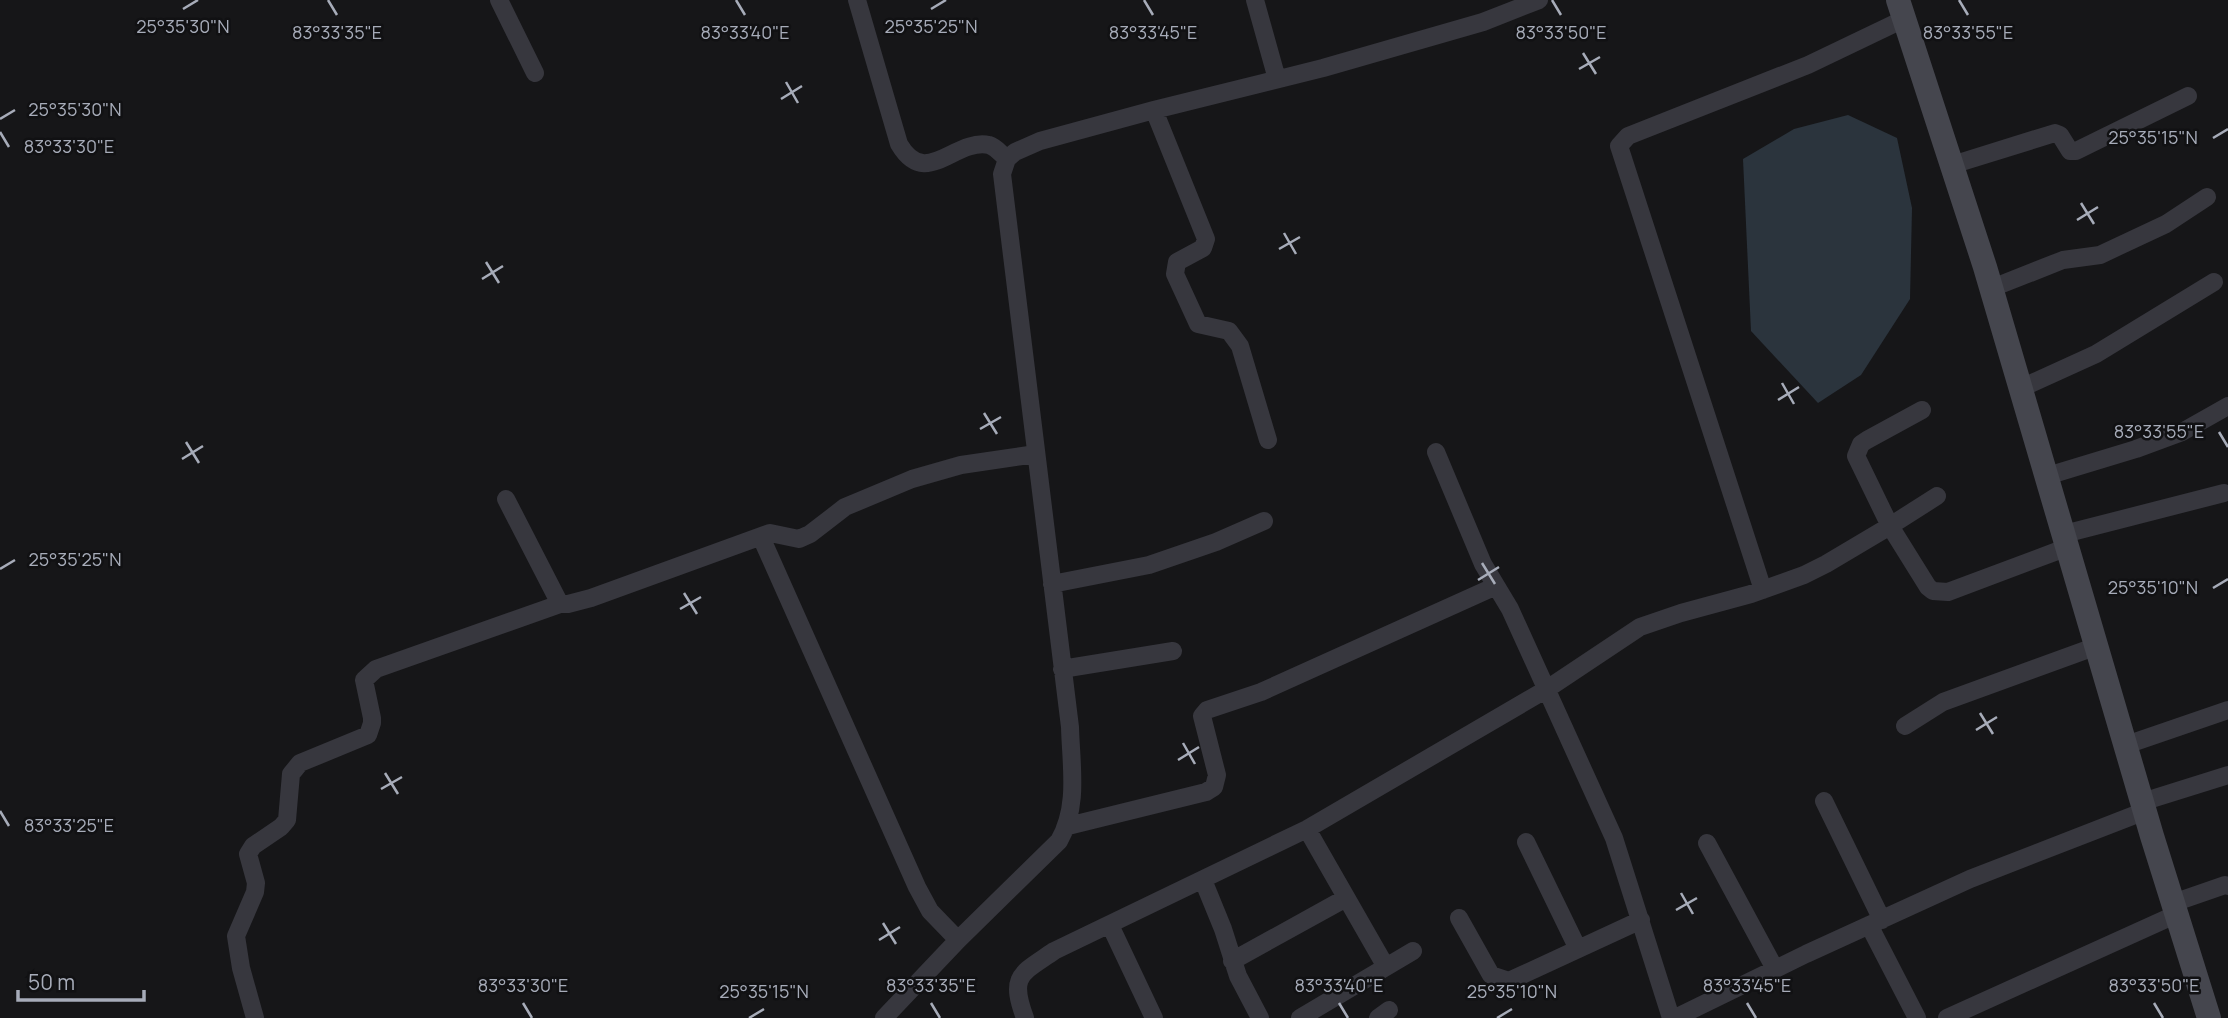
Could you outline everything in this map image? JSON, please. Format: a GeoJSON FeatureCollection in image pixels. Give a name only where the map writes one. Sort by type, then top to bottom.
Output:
{"type":"FeatureCollection","features":[{"type":"Feature","properties":{"kind":"street"},"geometry":{"type":"LineString","coordinates":[[499,0],[535,74]]}},
{"type":"Feature","properties":{"kind":"street"},"geometry":{"type":"LineString","coordinates":[[857,0],[899,144],[906,156],[916,163],[929,163],[975,146],[988,145],[996,148],[1007,159]]}},
{"type":"Feature","properties":{"kind":"street"},"geometry":{"type":"LineString","coordinates":[[1255,0],[1277,79]]}},
{"type":"Feature","properties":{"kind":"street"},"geometry":{"type":"LineString","coordinates":[[884,1018],[958,940],[1059,841],[1068,826],[1073,797],[1070,727],[1002,174],[1007,159],[1015,152],[1040,141],[1323,68],[1483,22],[1539,0]]}},
{"type":"Feature","properties":{"kind":"street"},"geometry":{"type":"LineString","coordinates":[[1763,590],[1619,146],[1628,136],[1808,65],[1901,10],[1992,288],[2209,1018]]}},
{"type":"Feature","properties":{"kind":"street"},"geometry":{"type":"LineString","coordinates":[[1952,165],[2055,133],[2060,135],[2070,151],[2076,151],[2188,96]]}},
{"type":"Feature","properties":{"kind":"street"},"geometry":{"type":"LineString","coordinates":[[1154,110],[1206,239],[1203,248],[1177,262],[1175,274],[1198,324],[1229,331],[1240,346],[1268,440]]}},
{"type":"Feature","properties":{"kind":"street"},"geometry":{"type":"LineString","coordinates":[[1992,288],[2063,260],[2100,255],[2166,224],[2207,197]]}},
{"type":"Feature","properties":{"kind":"street"},"geometry":{"type":"LineString","coordinates":[[2021,388],[2096,354],[2214,282]]}},
{"type":"Feature","properties":{"kind":"street"},"geometry":{"type":"LineString","coordinates":[[2047,476],[2182,432],[2228,405]]}},
{"type":"Feature","properties":{"kind":"street"},"geometry":{"type":"LineString","coordinates":[[1922,410],[1861,444],[1856,456],[1890,526],[1933,591],[1948,592],[2066,541],[2224,493]]}},
{"type":"Feature","properties":{"kind":"street"},"geometry":{"type":"LineString","coordinates":[[1436,452],[1483,564],[1510,609],[1614,838],[1673,1018],[1970,879],[2144,806],[2228,775]]}},
{"type":"Feature","properties":{"kind":"street"},"geometry":{"type":"LineString","coordinates":[[255,1018],[241,968],[236,936],[256,883],[248,854],[253,846],[287,820],[291,774],[300,763],[368,735],[372,718],[364,680],[376,669],[560,604],[591,598],[770,533],[799,539],[810,534],[845,507],[912,479],[961,465],[1036,454]]}},
{"type":"Feature","properties":{"kind":"street"},"geometry":{"type":"LineString","coordinates":[[1025,1018],[1016,990],[1022,973],[1054,951],[1307,829],[1546,689],[1640,627],[1763,590],[1826,564],[1937,496]]}},
{"type":"Feature","properties":{"kind":"street"},"geometry":{"type":"LineString","coordinates":[[506,499],[560,604]]}},
{"type":"Feature","properties":{"kind":"street"},"geometry":{"type":"LineString","coordinates":[[1052,584],[1149,565],[1216,542],[1264,521]]}},
{"type":"Feature","properties":{"kind":"street"},"geometry":{"type":"LineString","coordinates":[[761,537],[917,887],[930,911],[958,940]]}},
{"type":"Feature","properties":{"kind":"street"},"geometry":{"type":"LineString","coordinates":[[1068,826],[1206,792],[1213,787],[1217,775],[1202,716],[1207,709],[1261,692],[1496,586]]}},
{"type":"Feature","properties":{"kind":"street"},"geometry":{"type":"LineString","coordinates":[[1905,726],[1943,702],[2097,646]]}},
{"type":"Feature","properties":{"kind":"street"},"geometry":{"type":"LineString","coordinates":[[1062,669],[1173,651]]}},
{"type":"Feature","properties":{"kind":"street"},"geometry":{"type":"LineString","coordinates":[[2126,745],[2228,710]]}},
{"type":"Feature","properties":{"kind":"street"},"geometry":{"type":"LineString","coordinates":[[1824,801],[1917,1018]]}},
{"type":"Feature","properties":{"kind":"street"},"geometry":{"type":"LineString","coordinates":[[1307,829],[1386,967]]}},
{"type":"Feature","properties":{"kind":"street"},"geometry":{"type":"LineString","coordinates":[[1526,842],[1578,949]]}},
{"type":"Feature","properties":{"kind":"street"},"geometry":{"type":"LineString","coordinates":[[1707,843],[1775,969]]}},
{"type":"Feature","properties":{"kind":"street"},"geometry":{"type":"LineString","coordinates":[[1203,880],[1238,976],[1261,1018]]}},
{"type":"Feature","properties":{"kind":"street"},"geometry":{"type":"LineString","coordinates":[[1947,1018],[2225,885],[2228,886]]}},
{"type":"Feature","properties":{"kind":"street"},"geometry":{"type":"LineString","coordinates":[[1232,961],[1346,898]]}},
{"type":"Feature","properties":{"kind":"street"},"geometry":{"type":"LineString","coordinates":[[1460,919],[1491,975],[1509,981],[1641,920]]}},
{"type":"Feature","properties":{"kind":"street"},"geometry":{"type":"LineString","coordinates":[[1110,925],[1154,1018]]}},
{"type":"Feature","properties":{"kind":"street"},"geometry":{"type":"LineString","coordinates":[[1300,1018],[1413,951]]}},
{"type":"Feature","properties":{"kind":"shaded area"},"geometry":{"type":"Polygon","coordinates":[[[1848,115],[1897,138],[1912,208],[1910,299],[1861,375],[1818,403],[1751,331],[1743,159],[1794,129],[1848,115]]]}}]}
